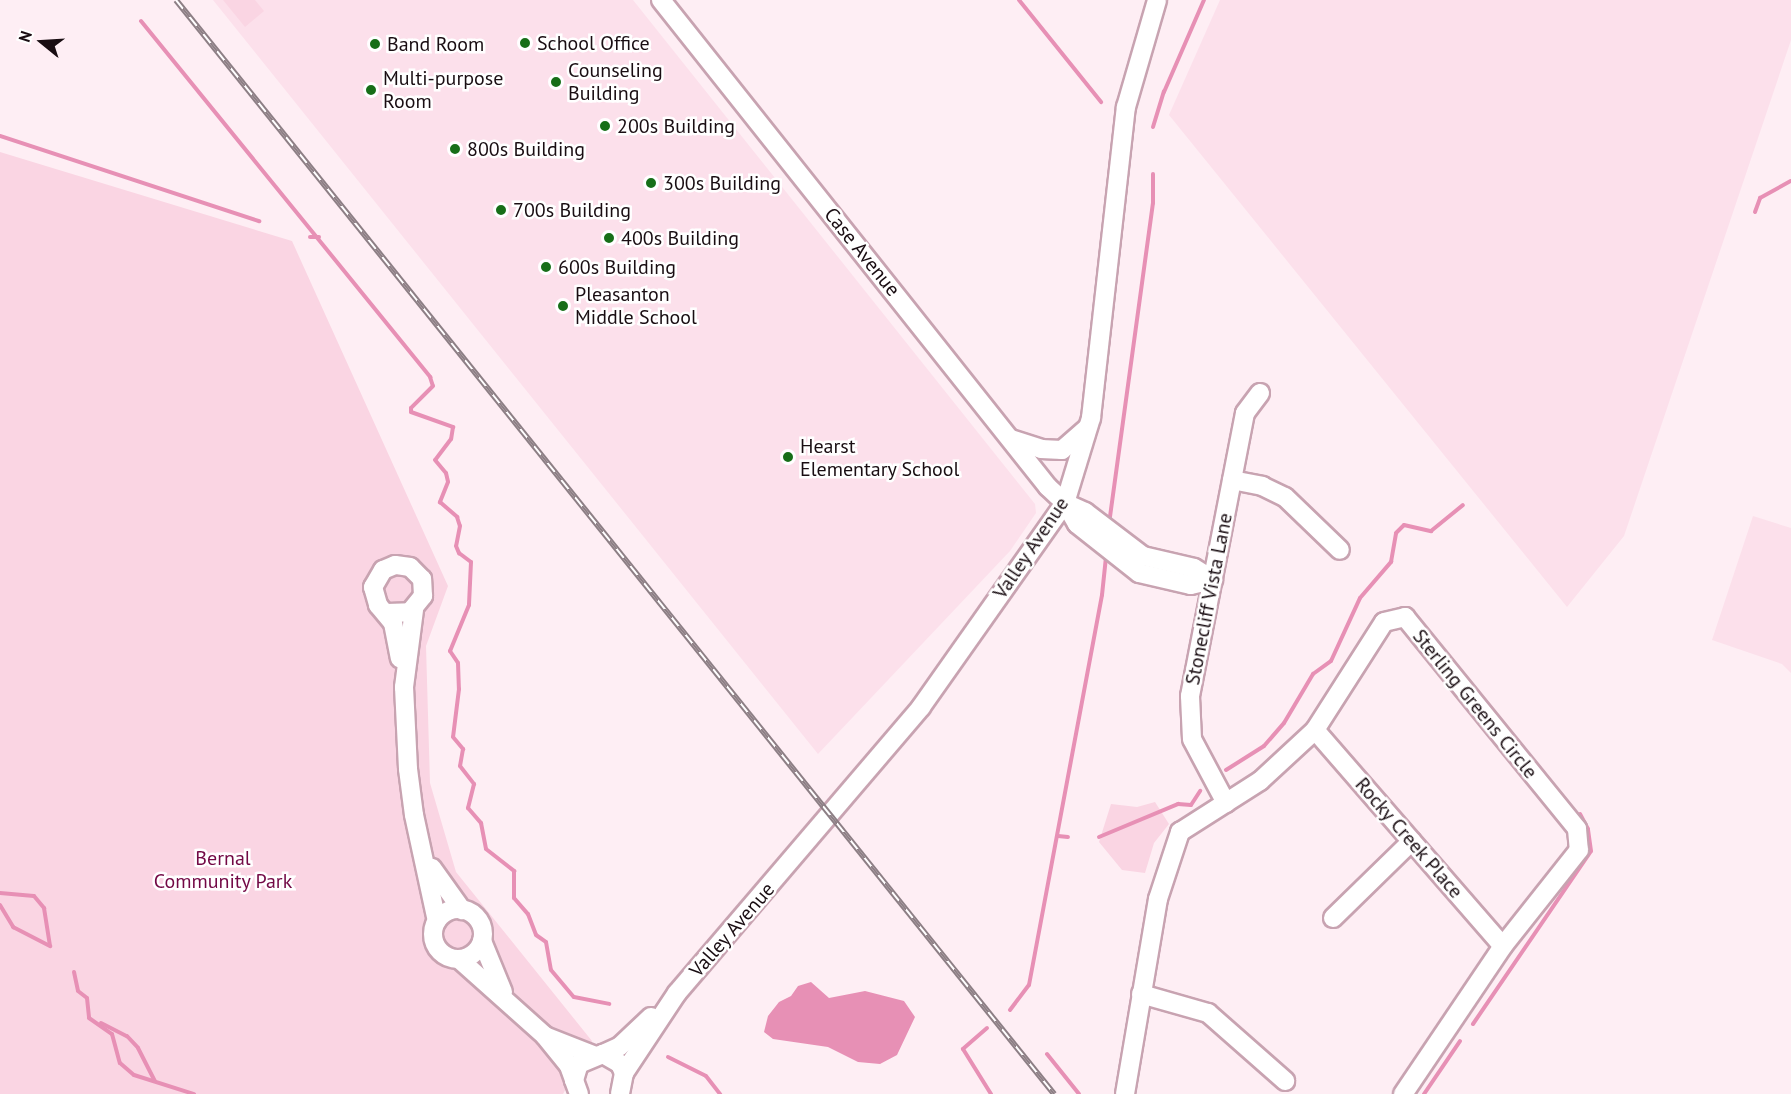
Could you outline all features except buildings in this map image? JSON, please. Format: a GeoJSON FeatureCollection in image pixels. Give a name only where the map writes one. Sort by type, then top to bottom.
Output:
{"type":"FeatureCollection","features":[{"type":"Feature","properties":{"kind":"street","name":"Case Avenue"},"geometry":{"type":"LineString","coordinates":[[661,0],[1011,439],[1065,503],[1077,524],[1090,525],[1128,556],[1194,568],[1213,580]]}},
{"type":"Feature","properties":{"kind":"street","name":"Valley Avenue"},"geometry":{"type":"LineString","coordinates":[[575,1089],[579,1064],[619,1047],[677,993],[921,707],[1065,503],[1089,427],[1126,107],[1157,0]]}},
{"type":"Feature","properties":{"kind":"street","name":"Stonecliff Vista Lane"},"geometry":{"type":"LineString","coordinates":[[1226,803],[1192,738],[1189,718],[1245,413],[1260,393]]}},
{"type":"Feature","properties":{"kind":"street"},"geometry":{"type":"LineString","coordinates":[[1011,439],[1041,449],[1062,450],[1089,427]]}},
{"type":"Feature","properties":{"kind":"street"},"geometry":{"type":"LineString","coordinates":[[1232,480],[1262,486],[1285,497],[1340,550]]}},
{"type":"Feature","properties":{"kind":"street"},"geometry":{"type":"LineString","coordinates":[[404,687],[414,610],[423,596],[422,579],[410,567],[395,565],[383,570],[374,587],[378,604],[387,613],[395,633],[404,687],[408,769],[421,848],[437,921]]}},
{"type":"Feature","properties":{"kind":"street"},"geometry":{"type":"LineString","coordinates":[[387,613],[403,615],[414,610]]}},
{"type":"Feature","properties":{"kind":"street","name":"Sterling Greens Circle"},"geometry":{"type":"LineString","coordinates":[[1125,1094],[1158,899],[1180,832],[1260,781],[1315,730],[1384,622],[1405,617],[1577,829],[1579,850],[1503,946],[1404,1094]]}},
{"type":"Feature","properties":{"kind":"street","name":"Rocky Creek Place"},"geometry":{"type":"LineString","coordinates":[[1315,730],[1503,946]]}},
{"type":"Feature","properties":{"kind":"street"},"geometry":{"type":"LineString","coordinates":[[1333,918],[1412,841]]}},
{"type":"Feature","properties":{"kind":"street"},"geometry":{"type":"LineString","coordinates":[[421,848],[443,888],[462,910],[478,920],[482,941],[507,999]]}},
{"type":"Feature","properties":{"kind":"street"},"geometry":{"type":"LineString","coordinates":[[462,910],[446,912],[437,921],[433,934],[436,946],[443,954],[459,959],[507,999],[545,1036],[569,1066],[575,1089]]}},
{"type":"Feature","properties":{"kind":"street"},"geometry":{"type":"LineString","coordinates":[[459,959],[472,954],[482,941]]}},
{"type":"Feature","properties":{"kind":"street","name":"Valley Avenue"},"geometry":{"type":"LineString","coordinates":[[625,1085],[677,993]]}},
{"type":"Feature","properties":{"kind":"street"},"geometry":{"type":"LineString","coordinates":[[1141,994],[1208,1013],[1285,1081]]}},
{"type":"Feature","properties":{"kind":"street"},"geometry":{"type":"LineString","coordinates":[[545,1036],[612,1057],[625,1085]]}},
{"type":"Feature","properties":{"kind":"shaded area"},"geometry":{"type":"Polygon","coordinates":[[[213,0],[633,0],[1035,504],[1036,513],[1010,551],[818,754],[213,0]]]}},
{"type":"Feature","properties":{"kind":"shaded area"},"geometry":{"type":"Polygon","coordinates":[[[1220,0],[1791,0],[1791,40],[1624,536],[1567,607],[1169,115],[1220,0]]]}},
{"type":"Feature","properties":{"kind":"shaded area"},"geometry":{"type":"Polygon","coordinates":[[[1753,516],[1791,528],[1791,673],[1782,664],[1712,640],[1753,516]]]}},
{"type":"Feature","properties":{"kind":"shaded area"},"geometry":{"type":"Polygon","coordinates":[[[811,982],[829,998],[865,991],[904,1001],[915,1017],[897,1055],[880,1064],[858,1062],[828,1047],[773,1039],[764,1032],[768,1016],[779,1002],[791,996],[798,986],[811,982]]]}},
{"type":"Feature","properties":{"kind":"green space"},"geometry":{"type":"Polygon","coordinates":[[[223,0],[255,0],[264,11],[245,27],[223,0]]]}},
{"type":"Feature","properties":{"kind":"green space","name":"Bernal Community Park"},"geometry":{"type":"Polygon","coordinates":[[[0,152],[292,241],[448,586],[426,646],[430,783],[456,872],[592,1041],[563,1094],[0,1094],[0,152]]]}},
{"type":"Feature","properties":{"kind":"green space"},"geometry":{"type":"Polygon","coordinates":[[[1155,802],[1169,824],[1154,843],[1145,873],[1122,870],[1099,842],[1111,804],[1137,807],[1155,802]]]}},
{"type":"Feature","properties":{"kind":"waterway"},"geometry":{"type":"LineString","coordinates":[[1019,0],[1101,102]]}},
{"type":"Feature","properties":{"kind":"waterway"},"geometry":{"type":"LineString","coordinates":[[1153,127],[1164,92],[1204,0]]}},
{"type":"Feature","properties":{"kind":"waterway"},"geometry":{"type":"LineString","coordinates":[[141,21],[430,377],[433,386],[411,408],[411,412],[453,427],[451,439],[435,460],[446,473],[448,482],[440,502],[457,517],[460,526],[456,546],[459,553],[471,562],[469,605],[450,651],[458,663],[459,689],[453,737],[463,749],[460,766],[474,784],[468,808],[481,823],[486,849],[514,871],[514,898],[528,914],[536,935],[546,942],[551,970],[574,997],[609,1004]]}},
{"type":"Feature","properties":{"kind":"waterway"},"geometry":{"type":"LineString","coordinates":[[0,136],[259,221]]}},
{"type":"Feature","properties":{"kind":"waterway"},"geometry":{"type":"LineString","coordinates":[[1109,524],[1153,203],[1153,174]]}},
{"type":"Feature","properties":{"kind":"waterway"},"geometry":{"type":"LineString","coordinates":[[1755,212],[1760,198],[1791,181]]}},
{"type":"Feature","properties":{"kind":"waterway"},"geometry":{"type":"LineString","coordinates":[[310,237],[319,237]]}},
{"type":"Feature","properties":{"kind":"waterway"},"geometry":{"type":"LineString","coordinates":[[1226,770],[1264,746],[1284,723],[1313,674],[1331,661],[1360,598],[1391,562],[1396,533],[1404,525],[1431,531],[1463,505]]}},
{"type":"Feature","properties":{"kind":"waterway"},"geometry":{"type":"LineString","coordinates":[[1010,1010],[1029,985],[1102,595],[1106,556]]}},
{"type":"Feature","properties":{"kind":"waterway"},"geometry":{"type":"LineString","coordinates":[[1099,837],[1178,804],[1191,805],[1200,791]]}},
{"type":"Feature","properties":{"kind":"waterway"},"geometry":{"type":"LineString","coordinates":[[1473,1024],[1591,851],[1588,829],[1580,814]]}},
{"type":"Feature","properties":{"kind":"waterway"},"geometry":{"type":"LineString","coordinates":[[1058,836],[1068,837]]}},
{"type":"Feature","properties":{"kind":"waterway"},"geometry":{"type":"LineString","coordinates":[[0,893],[34,896],[44,908],[50,946]]}},
{"type":"Feature","properties":{"kind":"waterway"},"geometry":{"type":"LineString","coordinates":[[0,905],[13,927],[50,946]]}},
{"type":"Feature","properties":{"kind":"waterway"},"geometry":{"type":"LineString","coordinates":[[74,972],[78,991],[87,998],[89,1018],[112,1034],[120,1063],[134,1075],[194,1094]]}},
{"type":"Feature","properties":{"kind":"waterway"},"geometry":{"type":"LineString","coordinates":[[101,1023],[127,1036],[138,1048],[155,1081]]}},
{"type":"Feature","properties":{"kind":"waterway"},"geometry":{"type":"LineString","coordinates":[[987,1028],[963,1049],[991,1094]]}},
{"type":"Feature","properties":{"kind":"waterway"},"geometry":{"type":"LineString","coordinates":[[1424,1094],[1460,1041]]}},
{"type":"Feature","properties":{"kind":"waterway"},"geometry":{"type":"LineString","coordinates":[[1047,1054],[1079,1094]]}},
{"type":"Feature","properties":{"kind":"waterway"},"geometry":{"type":"LineString","coordinates":[[668,1057],[706,1076],[720,1094]]}},
{"type":"Feature","properties":{"kind":"railway"},"geometry":{"type":"LineString","coordinates":[[176,0],[1054,1094]]}},
{"type":"Feature","properties":{"kind":"place","name":"School Office"},"geometry":{"type":"Point","coordinates":[525,43]}},
{"type":"Feature","properties":{"kind":"place","name":"Band Room"},"geometry":{"type":"Point","coordinates":[375,44]}},
{"type":"Feature","properties":{"kind":"place","name":"Counseling Building"},"geometry":{"type":"Point","coordinates":[556,82]}},
{"type":"Feature","properties":{"kind":"place","name":"Multi-purpose Room"},"geometry":{"type":"Point","coordinates":[371,90]}},
{"type":"Feature","properties":{"kind":"place","name":"200s Building"},"geometry":{"type":"Point","coordinates":[605,126]}},
{"type":"Feature","properties":{"kind":"place","name":"800s Building"},"geometry":{"type":"Point","coordinates":[455,149]}},
{"type":"Feature","properties":{"kind":"place","name":"300s Building"},"geometry":{"type":"Point","coordinates":[651,183]}},
{"type":"Feature","properties":{"kind":"place","name":"700s Building"},"geometry":{"type":"Point","coordinates":[501,210]}},
{"type":"Feature","properties":{"kind":"place","name":"400s Building"},"geometry":{"type":"Point","coordinates":[609,238]}},
{"type":"Feature","properties":{"kind":"place","name":"600s Building"},"geometry":{"type":"Point","coordinates":[546,267]}},
{"type":"Feature","properties":{"kind":"place","name":"Pleasanton Middle School"},"geometry":{"type":"Point","coordinates":[563,306]}},
{"type":"Feature","properties":{"kind":"place","name":"Hearst Elementary School"},"geometry":{"type":"Point","coordinates":[788,457]}}]}
